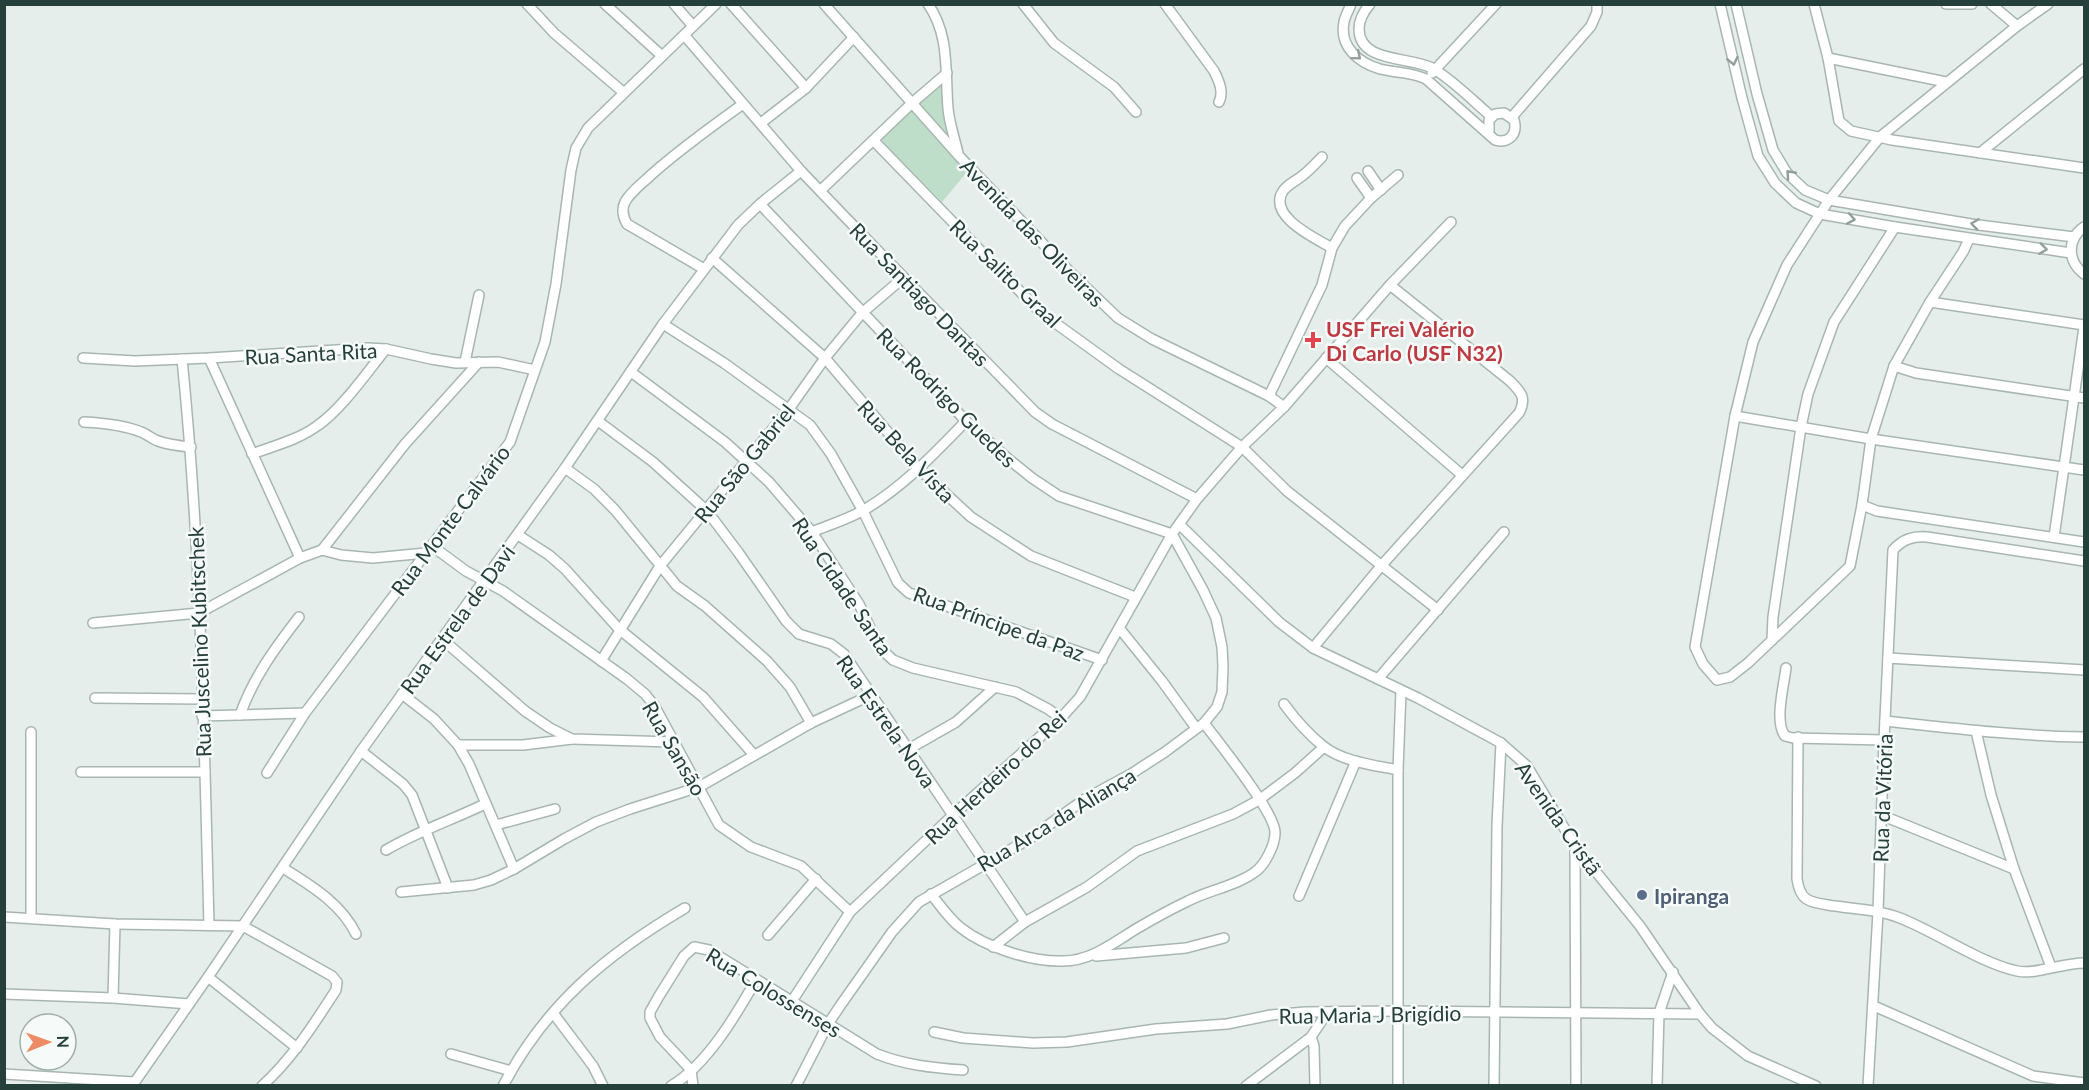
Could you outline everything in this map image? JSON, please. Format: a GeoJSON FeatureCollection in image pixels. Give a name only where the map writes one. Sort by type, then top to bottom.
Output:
{"type":"FeatureCollection","features":[{"type":"Feature","properties":{"kind":"street"},"geometry":{"type":"LineString","coordinates":[[527,4],[554,33],[623,92]]}},
{"type":"Feature","properties":{"kind":"street"},"geometry":{"type":"LineString","coordinates":[[605,4],[662,56]]}},
{"type":"Feature","properties":{"kind":"street"},"geometry":{"type":"LineString","coordinates":[[674,4],[693,26]]}},
{"type":"Feature","properties":{"kind":"street","name":"Rua Monte Calvário"},"geometry":{"type":"LineString","coordinates":[[267,773],[305,713],[510,442],[545,342],[576,148],[588,128],[623,92],[685,36],[716,4]]}},
{"type":"Feature","properties":{"kind":"street"},"geometry":{"type":"LineString","coordinates":[[731,4],[806,88]]}},
{"type":"Feature","properties":{"kind":"street","name":"Avenida das Oliveiras"},"geometry":{"type":"LineString","coordinates":[[824,4],[959,156],[1071,273],[1118,318],[1152,339],[1269,396],[1284,407]]}},
{"type":"Feature","properties":{"kind":"street"},"geometry":{"type":"LineString","coordinates":[[928,4],[946,49],[948,108],[959,156]]}},
{"type":"Feature","properties":{"kind":"street"},"geometry":{"type":"LineString","coordinates":[[1023,4],[1054,43],[1114,87],[1136,112]]}},
{"type":"Feature","properties":{"kind":"street"},"geometry":{"type":"LineString","coordinates":[[1165,4],[1218,78],[1221,93],[1219,102]]}},
{"type":"Feature","properties":{"kind":"street"},"geometry":{"type":"LineString","coordinates":[[1351,4],[1344,22],[1344,39],[1352,53],[1364,62],[1381,69],[1419,75],[1426,79],[1495,140],[1508,140],[1515,133],[1516,124],[1512,117],[1504,112],[1492,117],[1488,125],[1489,134]]}},
{"type":"Feature","properties":{"kind":"street"},"geometry":{"type":"LineString","coordinates":[[1370,4],[1359,24],[1359,36],[1364,45],[1384,57],[1423,64],[1435,70],[1492,117]]}},
{"type":"Feature","properties":{"kind":"street"},"geometry":{"type":"LineString","coordinates":[[1426,79],[1496,4]]}},
{"type":"Feature","properties":{"kind":"street"},"geometry":{"type":"LineString","coordinates":[[1512,117],[1591,26],[1597,12],[1597,4]]}},
{"type":"Feature","properties":{"kind":"street"},"geometry":{"type":"LineString","coordinates":[[1720,4],[1758,156],[1775,183],[1796,203],[1820,214],[1969,239],[2071,253]]}},
{"type":"Feature","properties":{"kind":"street"},"geometry":{"type":"LineString","coordinates":[[1736,4],[1773,150],[1787,172],[1805,190],[1829,200],[1971,224],[2074,237]]}},
{"type":"Feature","properties":{"kind":"street"},"geometry":{"type":"LineString","coordinates":[[1814,4],[1828,58],[1839,121],[1851,131],[2085,168]]}},
{"type":"Feature","properties":{"kind":"street"},"geometry":{"type":"LineString","coordinates":[[1946,4],[1972,4]]}},
{"type":"Feature","properties":{"kind":"street"},"geometry":{"type":"LineString","coordinates":[[1991,4],[2017,26]]}},
{"type":"Feature","properties":{"kind":"street"},"geometry":{"type":"LineString","coordinates":[[1969,239],[1894,366],[1871,439],[1862,505],[1850,566],[1730,677],[1717,680],[1704,664],[1695,647],[1735,416],[1753,342],[1787,265],[1829,200],[1880,137],[1946,82],[2048,4]]}},
{"type":"Feature","properties":{"kind":"street","name":"Rua Santiago Dantas"},"geometry":{"type":"LineString","coordinates":[[685,36],[801,171],[1035,412],[1052,424],[1197,499]]}},
{"type":"Feature","properties":{"kind":"street"},"geometry":{"type":"LineString","coordinates":[[761,123],[806,88],[854,37]]}},
{"type":"Feature","properties":{"kind":"street"},"geometry":{"type":"LineString","coordinates":[[1828,58],[1946,82]]}},
{"type":"Feature","properties":{"kind":"street"},"geometry":{"type":"LineString","coordinates":[[1980,153],[2085,69]]}},
{"type":"Feature","properties":{"kind":"street"},"geometry":{"type":"LineString","coordinates":[[821,190],[947,73]]}},
{"type":"Feature","properties":{"kind":"street"},"geometry":{"type":"LineString","coordinates":[[1742,98],[1757,94]]}},
{"type":"Feature","properties":{"kind":"street"},"geometry":{"type":"LineString","coordinates":[[704,269],[627,224],[623,217],[623,210],[625,202],[633,192],[682,148],[743,104]]}},
{"type":"Feature","properties":{"kind":"street","name":"Rua Salito Graal"},"geometry":{"type":"LineString","coordinates":[[874,141],[1040,312],[1119,369],[1242,447],[1287,491],[1437,610]]}},
{"type":"Feature","properties":{"kind":"street"},"geometry":{"type":"LineString","coordinates":[[1322,157],[1283,191],[1280,204],[1284,215],[1294,225],[1332,248]]}},
{"type":"Feature","properties":{"kind":"street","name":"Rua Estrela de Davi"},"geometry":{"type":"LineString","coordinates":[[133,1084],[361,751],[518,535],[663,324],[738,225],[801,171]]}},
{"type":"Feature","properties":{"kind":"street"},"geometry":{"type":"LineString","coordinates":[[1368,171],[1381,190]]}},
{"type":"Feature","properties":{"kind":"street"},"geometry":{"type":"LineString","coordinates":[[1269,396],[1322,285],[1332,248],[1345,226],[1371,198],[1398,175]]}},
{"type":"Feature","properties":{"kind":"street"},"geometry":{"type":"LineString","coordinates":[[1357,178],[1371,198]]}},
{"type":"Feature","properties":{"kind":"street","name":"Rua Rodrigo Guedes"},"geometry":{"type":"LineString","coordinates":[[760,204],[966,421],[1014,464],[1059,496],[1172,534]]}},
{"type":"Feature","properties":{"kind":"street","name":"Rua Herdeiro do Rei"},"geometry":{"type":"LineString","coordinates":[[792,1001],[850,912],[1061,718],[1080,697],[1172,534],[1197,499],[1242,447],[1284,407],[1390,285],[1451,222]]}},
{"type":"Feature","properties":{"kind":"street"},"geometry":{"type":"LineString","coordinates":[[1772,640],[1773,616],[1808,394],[1834,322],[1895,227]]}},
{"type":"Feature","properties":{"kind":"street"},"geometry":{"type":"LineString","coordinates":[[2085,227],[2074,237],[2071,253],[2075,265],[2085,274]]}},
{"type":"Feature","properties":{"kind":"street","name":"Rua Bela Vista"},"geometry":{"type":"LineString","coordinates":[[712,258],[825,358],[919,469],[971,517],[1030,556],[1135,597]]}},
{"type":"Feature","properties":{"kind":"street","name":"Rua São Gabriel"},"geometry":{"type":"LineString","coordinates":[[600,661],[660,566],[789,409],[825,358],[862,313],[903,278]]}},
{"type":"Feature","properties":{"kind":"street"},"geometry":{"type":"LineString","coordinates":[[1313,648],[1381,567],[1519,413],[1523,405],[1520,392],[1510,381],[1390,285]]}},
{"type":"Feature","properties":{"kind":"street"},"geometry":{"type":"LineString","coordinates":[[465,362],[479,295]]}},
{"type":"Feature","properties":{"kind":"street"},"geometry":{"type":"LineString","coordinates":[[1930,302],[2085,326],[2054,537]]}},
{"type":"Feature","properties":{"kind":"street","name":"Rua Príncipe da Paz"},"geometry":{"type":"LineString","coordinates":[[663,324],[810,425],[831,454],[863,511],[898,583],[909,592],[1102,660]]}},
{"type":"Feature","properties":{"kind":"street","name":"Rua Santa Rita"},"geometry":{"type":"LineString","coordinates":[[83,358],[135,361],[347,348],[386,349],[431,359],[517,364],[535,370]]}},
{"type":"Feature","properties":{"kind":"street"},"geometry":{"type":"LineString","coordinates":[[252,454],[303,434],[317,426],[333,412],[386,349]]}},
{"type":"Feature","properties":{"kind":"street"},"geometry":{"type":"LineString","coordinates":[[209,358],[300,558]]}},
{"type":"Feature","properties":{"kind":"street"},"geometry":{"type":"LineString","coordinates":[[1326,358],[1462,475]]}},
{"type":"Feature","properties":{"kind":"street","name":"Rua Juscelino Kubitschek"},"geometry":{"type":"LineString","coordinates":[[182,359],[191,447],[199,613],[209,925]]}},
{"type":"Feature","properties":{"kind":"street"},"geometry":{"type":"LineString","coordinates":[[93,623],[199,613],[300,558],[322,550],[405,444],[478,362]]}},
{"type":"Feature","properties":{"kind":"street"},"geometry":{"type":"LineString","coordinates":[[1894,366],[1916,373],[2085,398]]}},
{"type":"Feature","properties":{"kind":"street","name":"Rua Cidade Santa"},"geometry":{"type":"LineString","coordinates":[[631,372],[725,441],[746,460],[812,532],[859,604],[879,647],[893,660],[914,668],[1016,692],[1061,718]]}},
{"type":"Feature","properties":{"kind":"street"},"geometry":{"type":"LineString","coordinates":[[1735,416],[1871,439],[2085,470]]}},
{"type":"Feature","properties":{"kind":"street","name":"Rua Estrela Nova"},"geometry":{"type":"LineString","coordinates":[[598,421],[652,462],[707,511],[786,621],[799,634],[831,644],[844,654],[1024,922]]}},
{"type":"Feature","properties":{"kind":"street"},"geometry":{"type":"LineString","coordinates":[[812,532],[863,511],[919,469],[966,421]]}},
{"type":"Feature","properties":{"kind":"street"},"geometry":{"type":"LineString","coordinates":[[84,422],[125,428],[141,432],[155,440],[191,447]]}},
{"type":"Feature","properties":{"kind":"street"},"geometry":{"type":"LineString","coordinates":[[565,468],[594,489],[615,510],[677,586],[713,613],[767,662],[790,687],[811,723]]}},
{"type":"Feature","properties":{"kind":"street"},"geometry":{"type":"LineString","coordinates":[[1862,505],[1877,511],[2085,542]]}},
{"type":"Feature","properties":{"kind":"street","name":"Avenida Cristã"},"geometry":{"type":"LineString","coordinates":[[1180,525],[1279,622],[1313,648],[1501,743],[1527,766],[1575,846],[1640,926],[1712,1028],[1748,1056],[1801,1083],[1816,1086]]}},
{"type":"Feature","properties":{"kind":"street"},"geometry":{"type":"LineString","coordinates":[[1378,679],[1504,532]]}},
{"type":"Feature","properties":{"kind":"street","name":"Rua Arca da Aliança"},"geometry":{"type":"LineString","coordinates":[[796,1086],[828,1024],[892,932],[919,902],[1029,839],[1085,799],[1148,763],[1200,725],[1217,707],[1222,692],[1222,647],[1216,618],[1172,534]]}},
{"type":"Feature","properties":{"kind":"street"},"geometry":{"type":"LineString","coordinates":[[518,535],[549,555],[565,569],[619,629],[703,697],[754,755]]}},
{"type":"Feature","properties":{"kind":"street","name":"Rua da Vitória"},"geometry":{"type":"LineString","coordinates":[[1868,1086],[1874,1006],[1893,550],[1906,539],[1916,536],[2085,561]]}},
{"type":"Feature","properties":{"kind":"street"},"geometry":{"type":"LineString","coordinates":[[322,550],[341,555],[374,558],[429,550]]}},
{"type":"Feature","properties":{"kind":"street","name":"Rua Sansão"},"geometry":{"type":"LineString","coordinates":[[429,550],[503,591],[645,694],[664,721],[673,742],[719,825],[751,847],[801,866],[850,912]]}},
{"type":"Feature","properties":{"kind":"street"},"geometry":{"type":"LineString","coordinates":[[240,715],[260,671],[299,616]]}},
{"type":"Feature","properties":{"kind":"street"},"geometry":{"type":"LineString","coordinates":[[1091,956],[1147,922],[1190,900],[1257,871],[1270,849],[1275,831],[1271,817],[1259,800],[1120,629]]}},
{"type":"Feature","properties":{"kind":"street"},"geometry":{"type":"LineString","coordinates":[[442,639],[525,711],[550,728],[572,739]]}},
{"type":"Feature","properties":{"kind":"street"},"geometry":{"type":"LineString","coordinates":[[1888,658],[2085,670]]}},
{"type":"Feature","properties":{"kind":"street"},"geometry":{"type":"LineString","coordinates":[[1786,668],[1780,727],[1785,736],[1884,740]]}},
{"type":"Feature","properties":{"kind":"street"},"geometry":{"type":"LineString","coordinates":[[908,750],[956,722],[995,687]]}},
{"type":"Feature","properties":{"kind":"street"},"geometry":{"type":"LineString","coordinates":[[1398,1086],[1398,770],[1401,691]]}},
{"type":"Feature","properties":{"kind":"street"},"geometry":{"type":"LineString","coordinates":[[402,694],[434,719],[458,745],[469,764],[514,869]]}},
{"type":"Feature","properties":{"kind":"street"},"geometry":{"type":"LineString","coordinates":[[401,892],[474,885],[491,880],[596,822],[699,787],[811,723],[871,695]]}},
{"type":"Feature","properties":{"kind":"street"},"geometry":{"type":"LineString","coordinates":[[95,698],[201,699]]}},
{"type":"Feature","properties":{"kind":"street"},"geometry":{"type":"LineString","coordinates":[[1284,704],[1299,723],[1324,747],[1356,761],[1398,770]]}},
{"type":"Feature","properties":{"kind":"street"},"geometry":{"type":"LineString","coordinates":[[202,716],[305,713]]}},
{"type":"Feature","properties":{"kind":"street"},"geometry":{"type":"LineString","coordinates":[[1885,721],[1976,731],[2085,737]]}},
{"type":"Feature","properties":{"kind":"street"},"geometry":{"type":"LineString","coordinates":[[1976,731],[1991,795],[2014,869],[2051,967]]}},
{"type":"Feature","properties":{"kind":"street"},"geometry":{"type":"LineString","coordinates":[[31,732],[31,917]]}},
{"type":"Feature","properties":{"kind":"street"},"geometry":{"type":"LineString","coordinates":[[1798,737],[1797,879],[1803,898],[1878,912],[1907,921],[2015,971],[2033,971],[2070,963],[2085,963]]}},
{"type":"Feature","properties":{"kind":"street"},"geometry":{"type":"LineString","coordinates":[[458,745],[523,745],[572,739],[673,742]]}},
{"type":"Feature","properties":{"kind":"street"},"geometry":{"type":"LineString","coordinates":[[1494,1086],[1497,826],[1501,743]]}},
{"type":"Feature","properties":{"kind":"street"},"geometry":{"type":"LineString","coordinates":[[993,947],[1024,922],[1087,886],[1137,851],[1233,814],[1259,800],[1295,773],[1324,747]]}},
{"type":"Feature","properties":{"kind":"street"},"geometry":{"type":"LineString","coordinates":[[361,751],[404,784],[412,795],[448,888]]}},
{"type":"Feature","properties":{"kind":"street"},"geometry":{"type":"LineString","coordinates":[[1299,896],[1356,761]]}},
{"type":"Feature","properties":{"kind":"street"},"geometry":{"type":"LineString","coordinates":[[81,772],[205,772]]}},
{"type":"Feature","properties":{"kind":"street"},"geometry":{"type":"LineString","coordinates":[[386,850],[424,829],[456,818],[485,804]]}},
{"type":"Feature","properties":{"kind":"street"},"geometry":{"type":"LineString","coordinates":[[496,825],[555,809]]}},
{"type":"Feature","properties":{"kind":"street"},"geometry":{"type":"LineString","coordinates":[[1881,815],[2014,869]]}},
{"type":"Feature","properties":{"kind":"street"},"geometry":{"type":"LineString","coordinates":[[1575,846],[1575,1086]]}},
{"type":"Feature","properties":{"kind":"street"},"geometry":{"type":"LineString","coordinates":[[282,868],[334,904],[351,924],[356,934]]}},
{"type":"Feature","properties":{"kind":"street"},"geometry":{"type":"LineString","coordinates":[[768,935],[816,879]]}},
{"type":"Feature","properties":{"kind":"street"},"geometry":{"type":"LineString","coordinates":[[931,894],[958,926],[972,936],[993,947],[1050,961],[1071,961],[1091,956],[1186,948],[1224,938]]}},
{"type":"Feature","properties":{"kind":"street"},"geometry":{"type":"LineString","coordinates":[[503,1086],[536,1033],[577,985],[648,931],[686,908]]}},
{"type":"Feature","properties":{"kind":"street"},"geometry":{"type":"LineString","coordinates":[[4,917],[115,924],[243,926],[336,979],[336,990],[297,1048],[262,1086]]}},
{"type":"Feature","properties":{"kind":"street"},"geometry":{"type":"LineString","coordinates":[[113,998],[115,924]]}},
{"type":"Feature","properties":{"kind":"street","name":"Rua Colossenses"},"geometry":{"type":"LineString","coordinates":[[691,1070],[660,1036],[650,1018],[653,1005],[684,956],[694,947],[702,947],[877,1054],[894,1061],[918,1066],[963,1070]]}},
{"type":"Feature","properties":{"kind":"street"},"geometry":{"type":"LineString","coordinates":[[1657,1086],[1659,1013],[1673,972]]}},
{"type":"Feature","properties":{"kind":"street"},"geometry":{"type":"LineString","coordinates":[[208,977],[297,1048]]}},
{"type":"Feature","properties":{"kind":"street"},"geometry":{"type":"LineString","coordinates":[[671,1086],[691,1070],[730,1024],[756,980]]}},
{"type":"Feature","properties":{"kind":"street"},"geometry":{"type":"LineString","coordinates":[[4,994],[113,998],[189,1004]]}},
{"type":"Feature","properties":{"kind":"street"},"geometry":{"type":"LineString","coordinates":[[1874,1006],[2033,1076],[2085,1083]]}},
{"type":"Feature","properties":{"kind":"street","name":"Rua Maria J Brigídio"},"geometry":{"type":"LineString","coordinates":[[934,1032],[963,1038],[1034,1043],[1067,1042],[1156,1029],[1227,1024],[1305,1012],[1700,1014]]}},
{"type":"Feature","properties":{"kind":"street"},"geometry":{"type":"LineString","coordinates":[[553,1013],[593,1066],[603,1086]]}},
{"type":"Feature","properties":{"kind":"street"},"geometry":{"type":"LineString","coordinates":[[1246,1086],[1311,1036],[1327,1013]]}},
{"type":"Feature","properties":{"kind":"street"},"geometry":{"type":"LineString","coordinates":[[1311,1036],[1314,1046],[1314,1086]]}},
{"type":"Feature","properties":{"kind":"street"},"geometry":{"type":"LineString","coordinates":[[451,1054],[511,1071]]}},
{"type":"Feature","properties":{"kind":"street"},"geometry":{"type":"LineString","coordinates":[[691,1070],[693,1086]]}},
{"type":"Feature","properties":{"kind":"street"},"geometry":{"type":"LineString","coordinates":[[4,1074],[133,1084]]}},
{"type":"Feature","properties":{"kind":"green space"},"geometry":{"type":"Polygon","coordinates":[[[944,82],[956,149],[917,103],[944,82]]]}},
{"type":"Feature","properties":{"kind":"green space"},"geometry":{"type":"Polygon","coordinates":[[[911,110],[967,172],[942,202],[881,140],[911,110]]]}},
{"type":"Feature","properties":{"kind":"place","name":"USF Frei Valério Di Carlo (USF N32)"},"geometry":{"type":"Point","coordinates":[1313,340]}},
{"type":"Feature","properties":{"kind":"place","name":"Ipiranga"},"geometry":{"type":"Point","coordinates":[1642,895]}}]}
